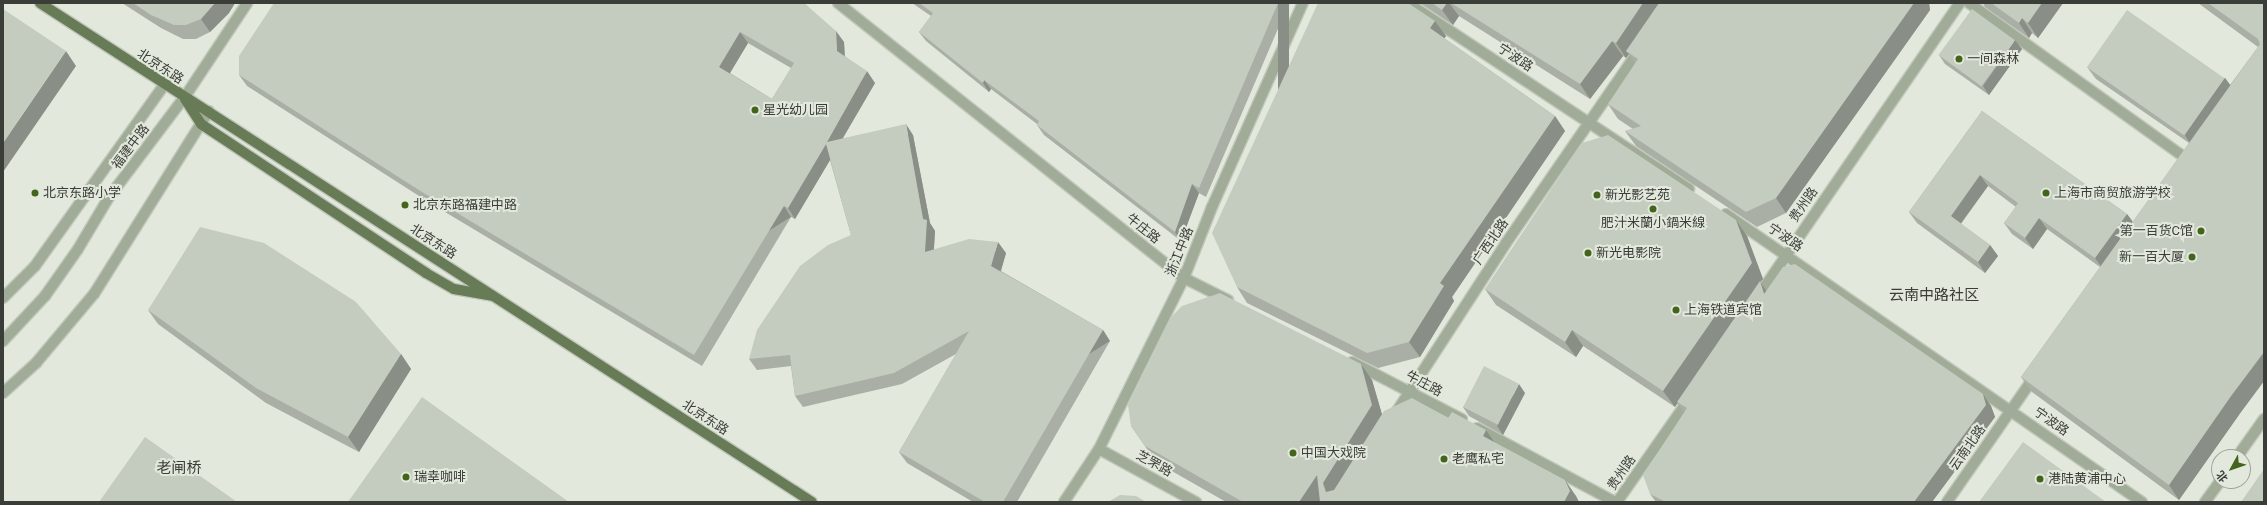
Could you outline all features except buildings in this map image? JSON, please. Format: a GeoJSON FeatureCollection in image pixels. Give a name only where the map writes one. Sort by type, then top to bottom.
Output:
{"type":"FeatureCollection","features":[{"type":"Feature","properties":{"kind":"main road","name":"北京东路"},"geometry":{"type":"LineString","coordinates":[[40,3],[184,98],[209,111],[492,296],[812,502]]}},
{"type":"Feature","properties":{"kind":"main road"},"geometry":{"type":"LineString","coordinates":[[184,98],[201,124],[426,273],[454,289],[492,296]]}},
{"type":"Feature","properties":{"kind":"street","name":"福建中路"},"geometry":{"type":"LineString","coordinates":[[3,341],[45,296],[109,197],[184,98],[247,3]]}},
{"type":"Feature","properties":{"kind":"street","name":"牛庄路"},"geometry":{"type":"LineString","coordinates":[[838,3],[1184,278],[1240,306]]}},
{"type":"Feature","properties":{"kind":"street","name":"浙江中路"},"geometry":{"type":"LineString","coordinates":[[1064,502],[1099,450],[1184,278],[1212,207],[1303,3]]}},
{"type":"Feature","properties":{"kind":"street","name":"宁波路"},"geometry":{"type":"LineString","coordinates":[[1408,3],[1698,195]]}},
{"type":"Feature","properties":{"kind":"street","name":"贵州路"},"geometry":{"type":"LineString","coordinates":[[1751,306],[1960,3]]}},
{"type":"Feature","properties":{"kind":"street"},"geometry":{"type":"LineString","coordinates":[[1969,3],[2190,161]]}},
{"type":"Feature","properties":{"kind":"street","name":"广西北路"},"geometry":{"type":"LineString","coordinates":[[1389,423],[1589,122],[1646,40]]}},
{"type":"Feature","properties":{"kind":"street","name":"福建中路"},"geometry":{"type":"LineString","coordinates":[[3,298],[35,266],[164,85]]}},
{"type":"Feature","properties":{"kind":"street"},"geometry":{"type":"LineString","coordinates":[[3,393],[36,364],[94,294],[209,111]]}},
{"type":"Feature","properties":{"kind":"street","name":"宁波路"},"geometry":{"type":"LineString","coordinates":[[1717,208],[1786,254],[2142,502]]}},
{"type":"Feature","properties":{"kind":"street","name":"牛庄路"},"geometry":{"type":"LineString","coordinates":[[1339,356],[1409,391],[1616,502]]}},
{"type":"Feature","properties":{"kind":"street","name":"云南北路"},"geometry":{"type":"LineString","coordinates":[[1947,502],[2040,369]]}},
{"type":"Feature","properties":{"kind":"street","name":"贵州路"},"geometry":{"type":"LineString","coordinates":[[1616,502],[1695,390]]}},
{"type":"Feature","properties":{"kind":"street"},"geometry":{"type":"LineString","coordinates":[[2243,449],[2264,419]]}},
{"type":"Feature","properties":{"kind":"street","name":"芝罘路"},"geometry":{"type":"LineString","coordinates":[[1099,450],[1196,502]]}},
{"type":"Feature","properties":{"kind":"street"},"geometry":{"type":"LineString","coordinates":[[2205,502],[2214,489]]}},
{"type":"Feature","properties":{"kind":"place","name":"一间森林"},"geometry":{"type":"Point","coordinates":[1959,59]}},
{"type":"Feature","properties":{"kind":"place","name":"星光幼儿园"},"geometry":{"type":"Point","coordinates":[755,110]}},
{"type":"Feature","properties":{"kind":"place","name":"北京东路小学"},"geometry":{"type":"Point","coordinates":[35,193]}},
{"type":"Feature","properties":{"kind":"place","name":"上海市商贸旅游学校"},"geometry":{"type":"Point","coordinates":[2046,193]}},
{"type":"Feature","properties":{"kind":"place","name":"新光影艺苑"},"geometry":{"type":"Point","coordinates":[1597,195]}},
{"type":"Feature","properties":{"kind":"place","name":"北京东路福建中路"},"geometry":{"type":"Point","coordinates":[405,205]}},
{"type":"Feature","properties":{"kind":"place","name":"肥汁米蘭小鍋米線"},"geometry":{"type":"Point","coordinates":[1653,209]}},
{"type":"Feature","properties":{"kind":"place","name":"第一百货C馆"},"geometry":{"type":"Point","coordinates":[2201,231]}},
{"type":"Feature","properties":{"kind":"place","name":"新光电影院"},"geometry":{"type":"Point","coordinates":[1588,253]}},
{"type":"Feature","properties":{"kind":"place","name":"新一百大厦"},"geometry":{"type":"Point","coordinates":[2192,257]}},
{"type":"Feature","properties":{"kind":"place","name":"上海铁道宾馆"},"geometry":{"type":"Point","coordinates":[1676,310]}},
{"type":"Feature","properties":{"kind":"place","name":"中国大戏院"},"geometry":{"type":"Point","coordinates":[1293,453]}},
{"type":"Feature","properties":{"kind":"place","name":"老鹰私宅"},"geometry":{"type":"Point","coordinates":[1444,459]}},
{"type":"Feature","properties":{"kind":"place","name":"瑞幸咖啡"},"geometry":{"type":"Point","coordinates":[406,477]}},
{"type":"Feature","properties":{"kind":"place","name":"港陆黄浦中心"},"geometry":{"type":"Point","coordinates":[2040,479]}},
{"type":"Feature","properties":{"kind":"district","name":"云南中路社区"},"geometry":{"type":"Point","coordinates":[1934,296]}},
{"type":"Feature","properties":{"kind":"district","name":"老闸桥"},"geometry":{"type":"Point","coordinates":[179,469]}}]}
